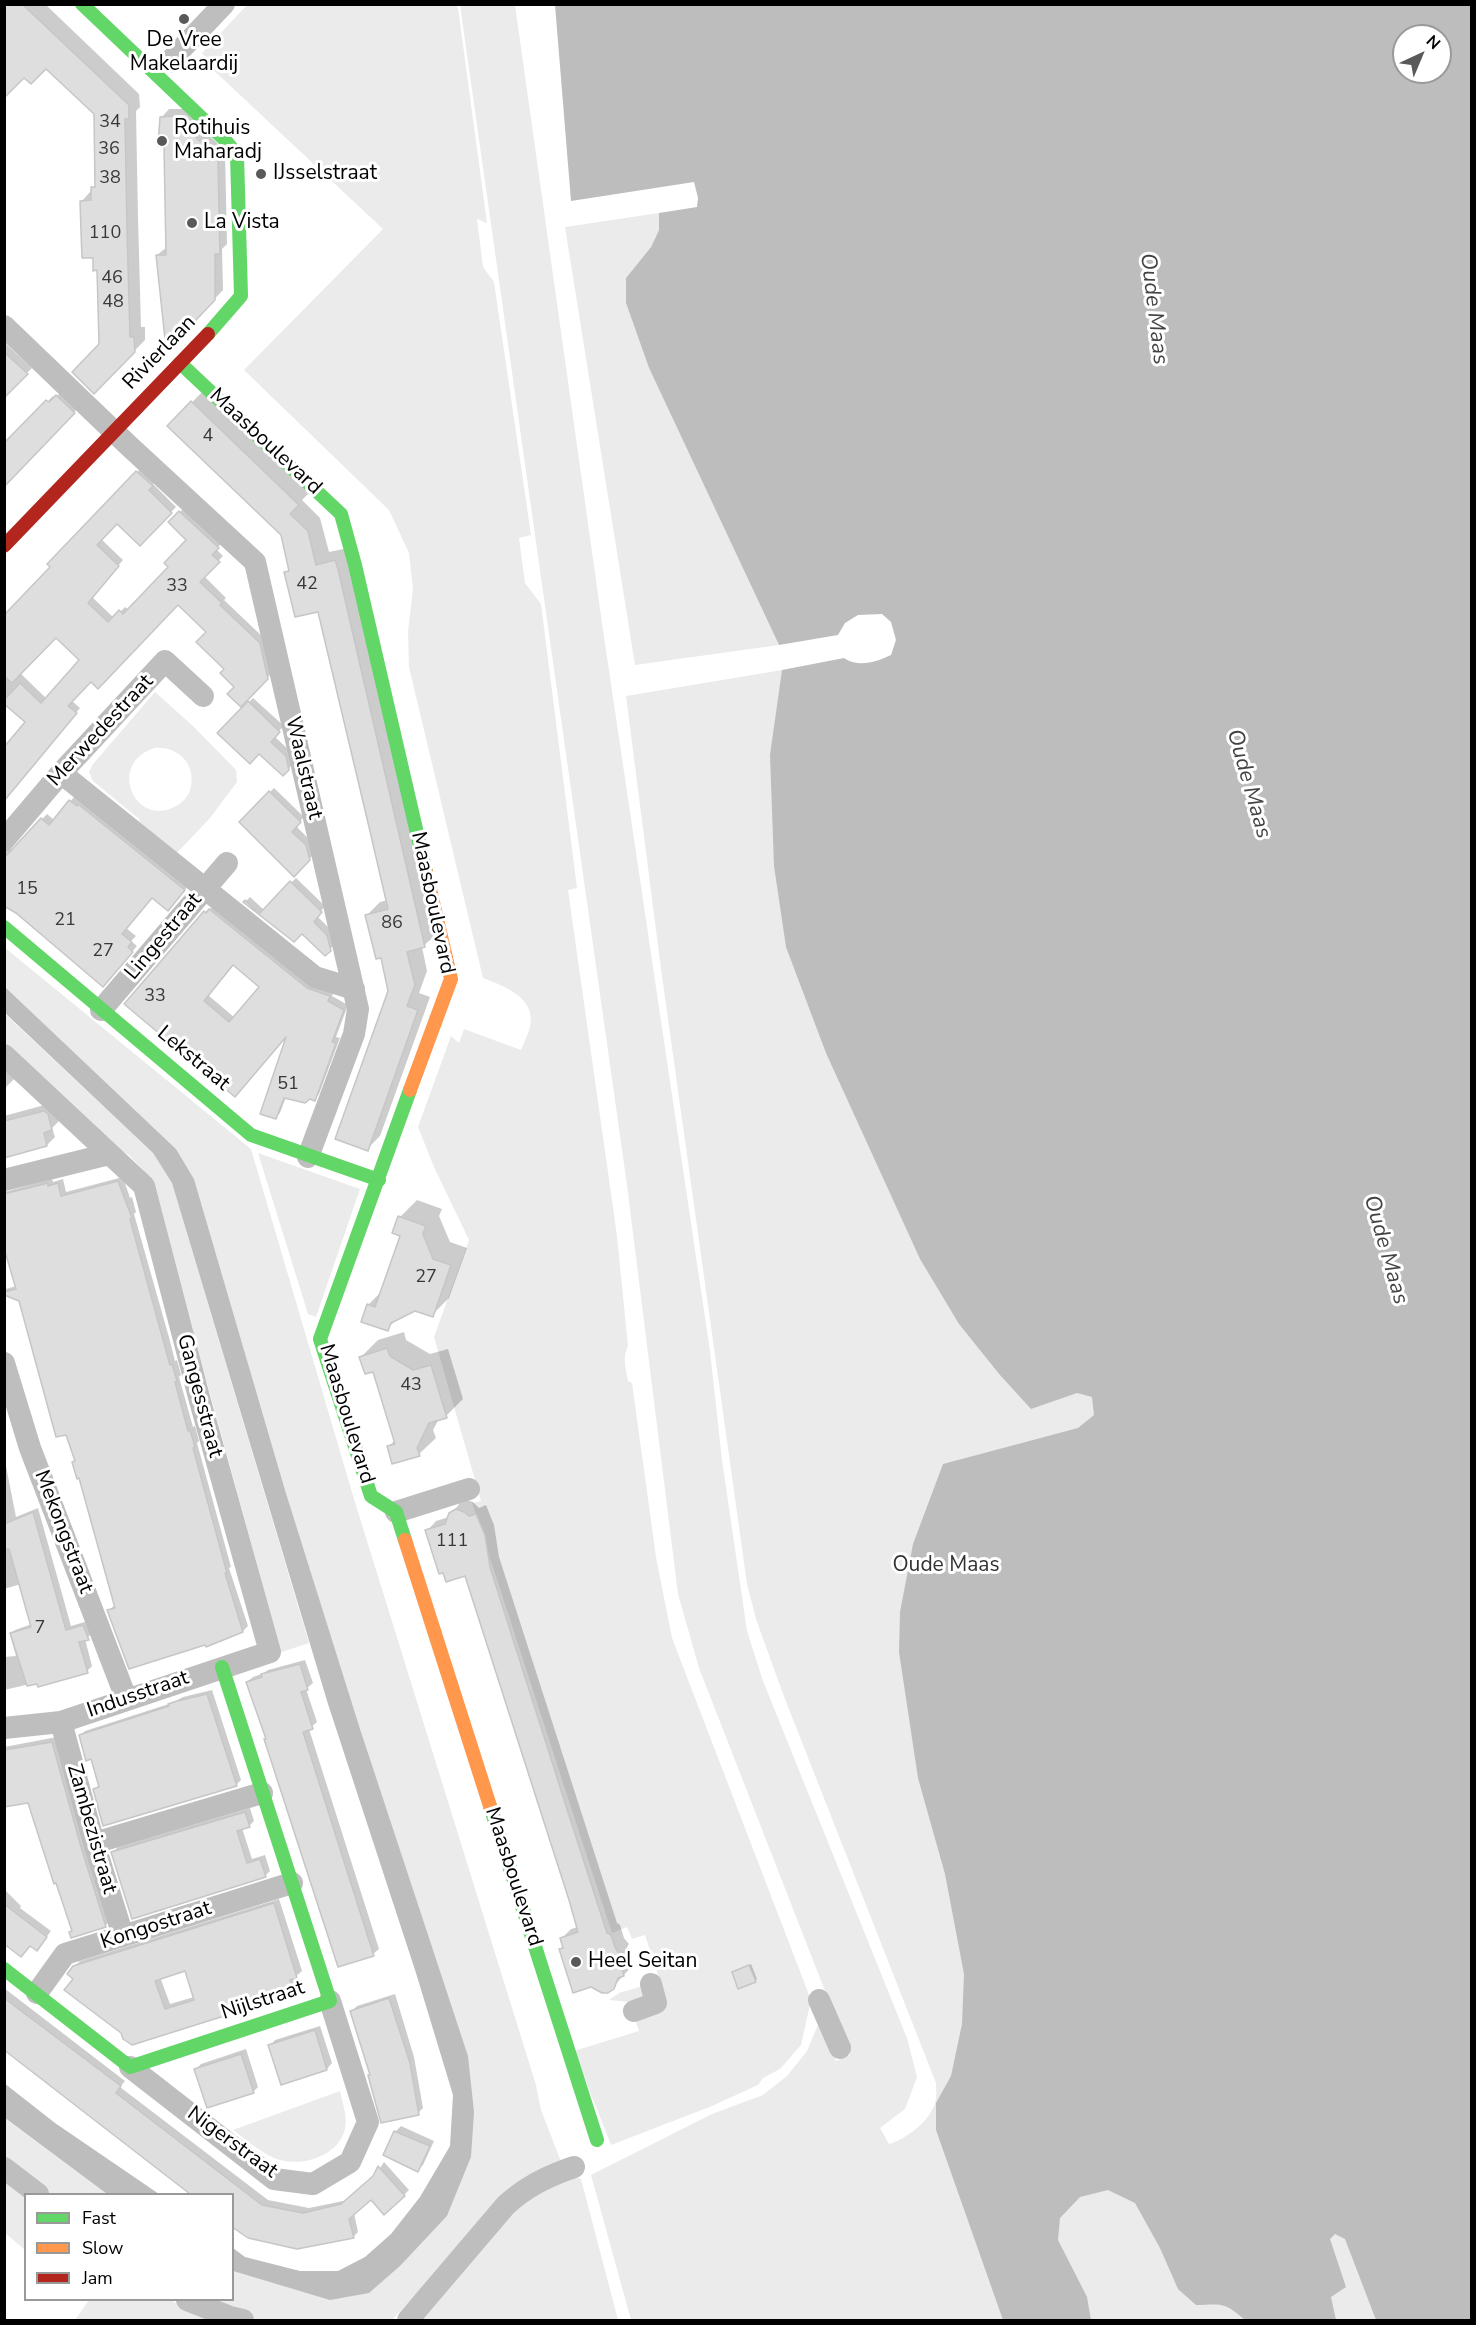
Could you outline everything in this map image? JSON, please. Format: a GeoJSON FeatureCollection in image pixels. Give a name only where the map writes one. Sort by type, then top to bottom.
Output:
{"type":"FeatureCollection","features":[{"type":"Feature","properties":{"kind":"street"},"geometry":{"type":"LineString","coordinates":[[169,62],[224,4]]}},
{"type":"Feature","properties":{"kind":"street","name":"Rivierlaan"},"geometry":{"type":"LineString","coordinates":[[4,546],[227,314],[241,296],[237,155],[84,5]]}},
{"type":"Feature","properties":{"kind":"street","name":"Waalstraat"},"geometry":{"type":"LineString","coordinates":[[4,326],[114,432],[255,562],[358,1008],[354,1034],[308,1157]]}},
{"type":"Feature","properties":{"kind":"street","name":"Maasboulevard"},"geometry":{"type":"LineString","coordinates":[[180,363],[340,514],[355,565],[451,979],[320,1339],[371,1496],[396,1512],[597,2140]]}},
{"type":"Feature","properties":{"kind":"street","name":"Merwedestraat"},"geometry":{"type":"LineString","coordinates":[[4,840],[61,773],[165,661],[203,696]]}},
{"type":"Feature","properties":{"kind":"street"},"geometry":{"type":"LineString","coordinates":[[61,773],[315,977],[354,989]]}},
{"type":"Feature","properties":{"kind":"street","name":"Lingestraat"},"geometry":{"type":"LineString","coordinates":[[101,1010],[227,863]]}},
{"type":"Feature","properties":{"kind":"street","name":"Lekstraat"},"geometry":{"type":"LineString","coordinates":[[4,927],[250,1135],[379,1180]]}},
{"type":"Feature","properties":{"kind":"street","name":"Gangesstraat"},"geometry":{"type":"LineString","coordinates":[[4,1055],[144,1186],[200,1401],[270,1652]]}},
{"type":"Feature","properties":{"kind":"street"},"geometry":{"type":"LineString","coordinates":[[4,1180],[109,1154]]}},
{"type":"Feature","properties":{"kind":"street","name":"Mekongstraat"},"geometry":{"type":"LineString","coordinates":[[4,1363],[30,1448],[126,1698]]}},
{"type":"Feature","properties":{"kind":"street"},"geometry":{"type":"LineString","coordinates":[[396,1512],[469,1489]]}},
{"type":"Feature","properties":{"kind":"street","name":"Indusstraat"},"geometry":{"type":"LineString","coordinates":[[4,1728],[61,1722],[126,1698],[270,1652]]}},
{"type":"Feature","properties":{"kind":"street","name":"Nijlstraat"},"geometry":{"type":"LineString","coordinates":[[130,2067],[330,2001],[222,1668]]}},
{"type":"Feature","properties":{"kind":"street","name":"Zambezistraat"},"geometry":{"type":"LineString","coordinates":[[61,1722],[94,1843],[123,1936]]}},
{"type":"Feature","properties":{"kind":"street"},"geometry":{"type":"LineString","coordinates":[[94,1843],[262,1793]]}},
{"type":"Feature","properties":{"kind":"street","name":"Kongostraat"},"geometry":{"type":"LineString","coordinates":[[37,1994],[65,1954],[292,1883]]}},
{"type":"Feature","properties":{"kind":"street"},"geometry":{"type":"LineString","coordinates":[[4,1969],[130,2067]]}},
{"type":"Feature","properties":{"kind":"street"},"geometry":{"type":"LineString","coordinates":[[634,2011],[656,2003],[651,1984]]}},
{"type":"Feature","properties":{"kind":"street"},"geometry":{"type":"LineString","coordinates":[[819,2000],[840,2048]]}},
{"type":"Feature","properties":{"kind":"street","name":"Nigerstraat"},"geometry":{"type":"LineString","coordinates":[[130,2067],[274,2179],[313,2184],[350,2162],[368,2122],[330,2001]]}},
{"type":"Feature","properties":{"kind":"street"},"geometry":{"type":"LineString","coordinates":[[408,2320],[506,2205],[523,2189],[547,2176],[574,2167]]}},
{"type":"Feature","properties":{"kind":"street"},"geometry":{"type":"LineString","coordinates":[[4,2168],[37,2193]]}},
{"type":"Feature","properties":{"kind":"street"},"geometry":{"type":"LineString","coordinates":[[190,2301],[243,2320]]}},
{"type":"Feature","properties":{"kind":"green space"},"geometry":{"type":"Polygon","coordinates":[[[455,4],[458,8],[487,223],[477,219],[483,267],[494,282],[531,535],[519,538],[525,583],[541,604],[577,888],[568,890],[617,1236],[628,1346],[625,1363],[628,1381],[632,1383],[656,1557],[672,1638],[811,2000],[801,2045],[780,2069],[763,2078],[758,2085],[712,2106],[611,2145],[574,2051],[639,2031],[629,2002],[609,2000],[619,1993],[660,1981],[645,1935],[632,1939],[627,1927],[612,1933],[472,1503],[481,1501],[434,1337],[469,1240],[434,1167],[418,1127],[451,1036],[459,1043],[464,1029],[521,1050],[530,1027],[531,1017],[529,1008],[517,995],[483,978],[409,667],[408,632],[413,589],[409,553],[389,510],[244,370],[383,229],[208,65],[210,62],[202,53],[247,5],[455,4]]]}},
{"type":"Feature","properties":{"kind":"green space","name":"Oude Maas"},"geometry":{"type":"Polygon","coordinates":[[[460,5],[515,5],[603,630],[710,1351],[722,1460],[747,1631],[763,1681],[907,2038],[917,2077],[905,2109],[880,2128],[889,2144],[916,2129],[932,2110],[936,2099],[936,2083],[783,1694],[756,1619],[747,1584],[661,969],[626,696],[782,670],[782,672],[851,662],[860,670],[879,666],[1376,2320],[631,2320],[591,2175],[712,2114],[763,2095],[787,2076],[807,2051],[820,2020],[836,2061],[850,2055],[699,1668],[678,1594],[627,1185],[460,5]]]}},
{"type":"Feature","properties":{"kind":"green space"},"geometry":{"type":"Polygon","coordinates":[[[659,213],[659,230],[651,247],[626,278],[626,303],[649,368],[779,645],[635,665],[565,227],[659,213]]]}},
{"type":"Feature","properties":{"kind":"green space"},"geometry":{"type":"Polygon","coordinates":[[[155,692],[194,727],[236,770],[237,782],[210,818],[173,857],[139,819],[93,781],[89,772],[93,764],[155,692]],[[155,748],[140,755],[132,766],[129,778],[138,801],[147,808],[160,811],[184,801],[190,791],[192,778],[189,767],[179,754],[164,748],[155,748]]]}},
{"type":"Feature","properties":{"kind":"green space"},"geometry":{"type":"Polygon","coordinates":[[[4,947],[251,1149],[354,1499],[536,2085],[541,2110],[562,2164],[441,2267],[392,2320],[260,2320],[202,2301],[234,2301],[234,2271],[274,2283],[401,2265],[447,2216],[471,2157],[361,1732],[285,1490],[194,1179],[176,1149],[5,987],[4,947]]]}},
{"type":"Feature","properties":{"kind":"green space"},"geometry":{"type":"Polygon","coordinates":[[[4,1013],[153,1153],[172,1183],[309,1643],[279,1653],[279,1644],[153,1187],[143,1170],[129,1155],[105,1142],[5,1049],[4,1013]]]}},
{"type":"Feature","properties":{"kind":"green space"},"geometry":{"type":"Polygon","coordinates":[[[258,1153],[360,1189],[316,1317],[308,1314],[258,1153]]]}},
{"type":"Feature","properties":{"kind":"green space"},"geometry":{"type":"Polygon","coordinates":[[[340,2091],[345,2114],[344,2132],[331,2150],[316,2158],[289,2162],[274,2158],[233,2130],[340,2091]]]}},
{"type":"Feature","properties":{"kind":"green space"},"geometry":{"type":"Polygon","coordinates":[[[4,2118],[106,2193],[45,2193],[5,2162],[4,2118]]]}},
{"type":"Feature","properties":{"kind":"green space"},"geometry":{"type":"Polygon","coordinates":[[[574,2176],[581,2179],[618,2320],[419,2320],[486,2240],[516,2210],[552,2185],[574,2176]]]}},
{"type":"Feature","properties":{"kind":"green space"},"geometry":{"type":"Polygon","coordinates":[[[4,2178],[25,2193],[24,2249],[5,2233],[4,2178]]]}},
{"type":"Feature","properties":{"kind":"green space"},"geometry":{"type":"Polygon","coordinates":[[[88,2301],[173,2301],[189,2311],[214,2320],[75,2320],[88,2301]]]}},
{"type":"Feature","properties":{"kind":"water"},"geometry":{"type":"Polygon","coordinates":[[[555,5],[1471,5],[1471,2320],[1376,2320],[1345,2239],[1335,2234],[1330,2239],[1346,2287],[1331,2297],[1336,2320],[1245,2320],[1223,2305],[1196,2305],[1178,2289],[1160,2248],[1135,2203],[1108,2190],[1080,2197],[1060,2218],[1058,2240],[1087,2297],[1091,2320],[1003,2320],[936,2130],[936,2103],[951,2076],[962,2024],[964,1974],[945,1874],[918,1778],[899,1652],[900,1612],[913,1544],[943,1464],[1078,1428],[1094,1415],[1092,1397],[1077,1393],[1031,1409],[959,1324],[920,1259],[826,1053],[786,947],[774,866],[770,755],[782,670],[844,658],[855,663],[874,662],[891,655],[896,640],[891,622],[882,614],[858,615],[845,623],[838,635],[779,645],[649,368],[626,303],[626,278],[651,247],[659,230],[659,213],[697,207],[698,198],[694,182],[571,201],[555,5]]]}},
{"type":"Feature","properties":{"kind":"water"},"geometry":{"type":"Polygon","coordinates":[[[5,987],[176,1149],[194,1179],[285,1490],[361,1732],[468,2056],[474,2112],[471,2157],[447,2216],[401,2265],[369,2293],[330,2300],[234,2271],[234,2249],[245,2257],[300,2271],[338,2271],[365,2257],[391,2234],[420,2197],[450,2146],[453,2095],[416,1973],[328,1704],[172,1183],[153,1153],[5,1013],[5,987]]]}},
{"type":"Feature","properties":{"kind":"water"},"geometry":{"type":"Polygon","coordinates":[[[4,2083],[55,2123],[158,2193],[106,2193],[5,2118],[4,2083]]]}},
{"type":"Feature","properties":{"kind":"building"},"geometry":{"type":"Polygon","coordinates":[[[4,4],[22,4],[129,105],[129,119],[125,119],[127,229],[130,337],[134,337],[135,352],[94,394],[72,372],[99,344],[97,270],[93,271],[93,258],[82,258],[80,201],[91,200],[91,187],[95,187],[94,114],[46,69],[31,84],[24,78],[4,98],[4,4]]]}},
{"type":"Feature","properties":{"kind":"building"},"geometry":{"type":"Polygon","coordinates":[[[174,116],[218,159],[220,254],[215,254],[215,300],[179,338],[165,339],[156,255],[166,255],[164,146],[158,146],[160,117],[174,116]]]}},
{"type":"Feature","properties":{"kind":"building"},"geometry":{"type":"Polygon","coordinates":[[[4,352],[28,374],[4,398],[4,352]]]}},
{"type":"Feature","properties":{"kind":"building"},"geometry":{"type":"Polygon","coordinates":[[[56,395],[75,413],[4,487],[4,443],[46,400],[49,402],[56,395]]]}},
{"type":"Feature","properties":{"kind":"building"},"geometry":{"type":"Polygon","coordinates":[[[191,401],[299,505],[290,514],[308,531],[316,565],[335,560],[338,569],[425,947],[407,952],[415,985],[407,1006],[418,1010],[368,1151],[335,1139],[388,991],[381,958],[376,959],[365,915],[388,909],[369,827],[318,612],[295,617],[284,572],[289,571],[281,535],[167,426],[191,401]]]}},
{"type":"Feature","properties":{"kind":"building"},"geometry":{"type":"Polygon","coordinates":[[[136,471],[153,486],[149,490],[172,513],[140,546],[117,524],[97,545],[119,566],[88,603],[108,622],[119,610],[123,614],[168,567],[164,563],[186,540],[168,522],[179,511],[219,548],[212,555],[220,562],[200,582],[222,603],[220,605],[260,643],[268,679],[241,707],[227,694],[234,687],[220,673],[224,669],[196,642],[206,632],[178,605],[98,689],[91,682],[68,706],[77,713],[4,801],[4,747],[25,722],[4,704],[4,700],[20,683],[41,703],[79,660],[56,638],[12,683],[4,676],[4,615],[50,567],[47,564],[136,471]]]}},
{"type":"Feature","properties":{"kind":"building"},"geometry":{"type":"Polygon","coordinates":[[[248,701],[280,732],[271,742],[286,756],[289,770],[283,776],[259,754],[250,764],[217,733],[248,701]]]}},
{"type":"Feature","properties":{"kind":"building"},"geometry":{"type":"Polygon","coordinates":[[[269,791],[301,822],[292,832],[306,845],[310,860],[294,877],[239,822],[269,791]]]}},
{"type":"Feature","properties":{"kind":"building"},"geometry":{"type":"Polygon","coordinates":[[[69,800],[77,806],[78,804],[185,890],[168,911],[152,898],[122,934],[132,942],[128,947],[133,952],[103,987],[16,913],[4,906],[4,858],[41,818],[49,825],[69,800]]]}},
{"type":"Feature","properties":{"kind":"building"},"geometry":{"type":"Polygon","coordinates":[[[290,881],[322,912],[314,922],[327,935],[331,951],[325,956],[302,934],[294,942],[243,902],[245,900],[259,914],[290,881]]]}},
{"type":"Feature","properties":{"kind":"building"},"geometry":{"type":"Polygon","coordinates":[[[209,909],[307,988],[330,996],[328,1001],[344,1010],[332,1042],[336,1043],[315,1101],[310,1099],[305,1103],[284,1098],[276,1119],[260,1114],[286,1037],[235,1097],[124,1004],[204,911],[206,913],[209,909]],[[233,965],[204,1001],[229,1022],[259,987],[233,965]]]}},
{"type":"Feature","properties":{"kind":"building"},"geometry":{"type":"Polygon","coordinates":[[[44,1111],[48,1114],[52,1130],[44,1133],[47,1146],[4,1158],[4,1121],[44,1111]]]}},
{"type":"Feature","properties":{"kind":"building"},"geometry":{"type":"Polygon","coordinates":[[[118,1181],[132,1218],[130,1219],[170,1365],[172,1364],[177,1381],[175,1382],[188,1431],[190,1430],[195,1447],[193,1448],[227,1573],[225,1573],[243,1632],[206,1647],[205,1645],[129,1669],[107,1610],[115,1608],[79,1478],[77,1479],[72,1462],[75,1461],[66,1435],[56,1437],[19,1301],[4,1295],[4,1292],[16,1289],[4,1248],[4,1194],[48,1183],[48,1186],[58,1183],[61,1196],[118,1181]]]}},
{"type":"Feature","properties":{"kind":"building"},"geometry":{"type":"Polygon","coordinates":[[[398,1216],[426,1226],[423,1234],[433,1259],[451,1265],[433,1317],[415,1311],[391,1323],[388,1331],[361,1322],[367,1304],[375,1307],[400,1236],[392,1233],[398,1216]]]}},
{"type":"Feature","properties":{"kind":"building"},"geometry":{"type":"Polygon","coordinates":[[[387,1348],[390,1356],[413,1370],[431,1365],[447,1418],[429,1423],[417,1448],[420,1456],[392,1464],[387,1446],[395,1444],[373,1372],[365,1374],[359,1357],[387,1348]]]}},
{"type":"Feature","properties":{"kind":"building"},"geometry":{"type":"Polygon","coordinates":[[[456,1509],[469,1516],[476,1514],[485,1535],[490,1567],[567,1809],[607,1933],[611,1935],[620,1955],[624,1976],[618,1978],[614,1989],[608,1993],[602,1993],[591,1987],[573,1993],[559,1949],[563,1948],[560,1938],[578,1932],[569,1900],[465,1576],[446,1582],[443,1573],[439,1574],[425,1530],[445,1524],[449,1513],[456,1509]]]}},
{"type":"Feature","properties":{"kind":"building"},"geometry":{"type":"Polygon","coordinates":[[[33,1512],[66,1630],[83,1625],[89,1640],[79,1642],[88,1673],[38,1687],[37,1684],[27,1686],[10,1633],[31,1627],[9,1549],[4,1550],[4,1524],[33,1512]]]}},
{"type":"Feature","properties":{"kind":"building"},"geometry":{"type":"Polygon","coordinates":[[[300,1664],[308,1690],[301,1692],[313,1729],[303,1732],[374,1956],[338,1967],[246,1682],[262,1677],[261,1674],[300,1664]]]}},
{"type":"Feature","properties":{"kind":"building"},"geometry":{"type":"Polygon","coordinates":[[[207,1694],[237,1786],[103,1826],[93,1789],[99,1787],[91,1759],[86,1761],[79,1735],[169,1706],[168,1704],[177,1701],[207,1694]]]}},
{"type":"Feature","properties":{"kind":"building"},"geometry":{"type":"Polygon","coordinates":[[[52,1742],[106,1927],[71,1938],[69,1932],[72,1931],[28,1803],[4,1807],[4,1750],[52,1742]]]}},
{"type":"Feature","properties":{"kind":"building"},"geometry":{"type":"Polygon","coordinates":[[[245,1812],[250,1827],[237,1831],[247,1863],[260,1859],[266,1877],[132,1919],[111,1852],[245,1812]]]}},
{"type":"Feature","properties":{"kind":"building"},"geometry":{"type":"Polygon","coordinates":[[[274,1903],[297,1978],[290,1980],[294,1994],[132,2045],[123,2039],[121,2033],[64,1990],[73,1979],[67,1974],[73,1966],[274,1903]],[[185,1971],[155,1981],[165,2009],[194,2000],[185,1971]]]}},
{"type":"Feature","properties":{"kind":"building"},"geometry":{"type":"Polygon","coordinates":[[[4,1904],[47,1937],[37,1951],[30,1946],[21,1957],[4,1944],[4,1904]]]}},
{"type":"Feature","properties":{"kind":"building"},"geometry":{"type":"Polygon","coordinates":[[[749,1965],[756,1982],[738,1989],[732,1972],[749,1965]]]}},
{"type":"Feature","properties":{"kind":"building"},"geometry":{"type":"Polygon","coordinates":[[[4,1998],[121,2086],[116,2093],[262,2205],[303,2213],[341,2204],[373,2176],[378,2166],[405,2196],[384,2215],[371,2200],[349,2219],[354,2238],[297,2249],[248,2238],[234,2228],[234,2193],[189,2193],[4,2050],[4,1998]]]}},
{"type":"Feature","properties":{"kind":"building"},"geometry":{"type":"Polygon","coordinates":[[[389,1998],[410,2063],[419,2115],[381,2123],[368,2075],[370,2075],[350,2011],[389,1998]]]}},
{"type":"Feature","properties":{"kind":"building"},"geometry":{"type":"Polygon","coordinates":[[[315,2030],[327,2070],[281,2085],[268,2045],[315,2030]]]}},
{"type":"Feature","properties":{"kind":"building"},"geometry":{"type":"Polygon","coordinates":[[[241,2054],[254,2093],[207,2108],[194,2069],[241,2054]]]}},
{"type":"Feature","properties":{"kind":"building"},"geometry":{"type":"Polygon","coordinates":[[[394,2131],[430,2146],[418,2172],[383,2155],[394,2131]]]}},
{"type":"Feature","properties":{"kind":"traffic: fast"},"geometry":{"type":"LineString","coordinates":[[82,4],[226,141],[237,155],[241,296],[208,334]]}},
{"type":"Feature","properties":{"kind":"traffic: fast"},"geometry":{"type":"LineString","coordinates":[[180,363],[341,514],[355,565],[426,872]]}},
{"type":"Feature","properties":{"kind":"traffic: fast"},"geometry":{"type":"LineString","coordinates":[[4,927],[251,1135],[379,1180]]}},
{"type":"Feature","properties":{"kind":"traffic: fast"},"geometry":{"type":"LineString","coordinates":[[405,1540],[396,1512],[371,1496],[320,1339],[410,1090]]}},
{"type":"Feature","properties":{"kind":"traffic: fast"},"geometry":{"type":"LineString","coordinates":[[4,1969],[130,2067],[330,2001],[222,1667]]}},
{"type":"Feature","properties":{"kind":"traffic: fast"},"geometry":{"type":"LineString","coordinates":[[490,1806],[597,2140]]}},
{"type":"Feature","properties":{"kind":"traffic: slow"},"geometry":{"type":"LineString","coordinates":[[410,1090],[451,979],[426,872]]}},
{"type":"Feature","properties":{"kind":"traffic: slow"},"geometry":{"type":"LineString","coordinates":[[405,1540],[490,1806]]}},
{"type":"Feature","properties":{"kind":"traffic: jam"},"geometry":{"type":"LineString","coordinates":[[4,546],[208,334]]}},
{"type":"Feature","properties":{"kind":"place","name":"De Vree Makelaardij"},"geometry":{"type":"Point","coordinates":[184,19]}},
{"type":"Feature","properties":{"kind":"place","name":"Rotihuis Maharadj"},"geometry":{"type":"Point","coordinates":[162,141]}},
{"type":"Feature","properties":{"kind":"place","name":"IJsselstraat"},"geometry":{"type":"Point","coordinates":[261,174]}},
{"type":"Feature","properties":{"kind":"place","name":"La Vista"},"geometry":{"type":"Point","coordinates":[192,223]}},
{"type":"Feature","properties":{"kind":"place","name":"Heel Seitan"},"geometry":{"type":"Point","coordinates":[576,1962]}}]}
